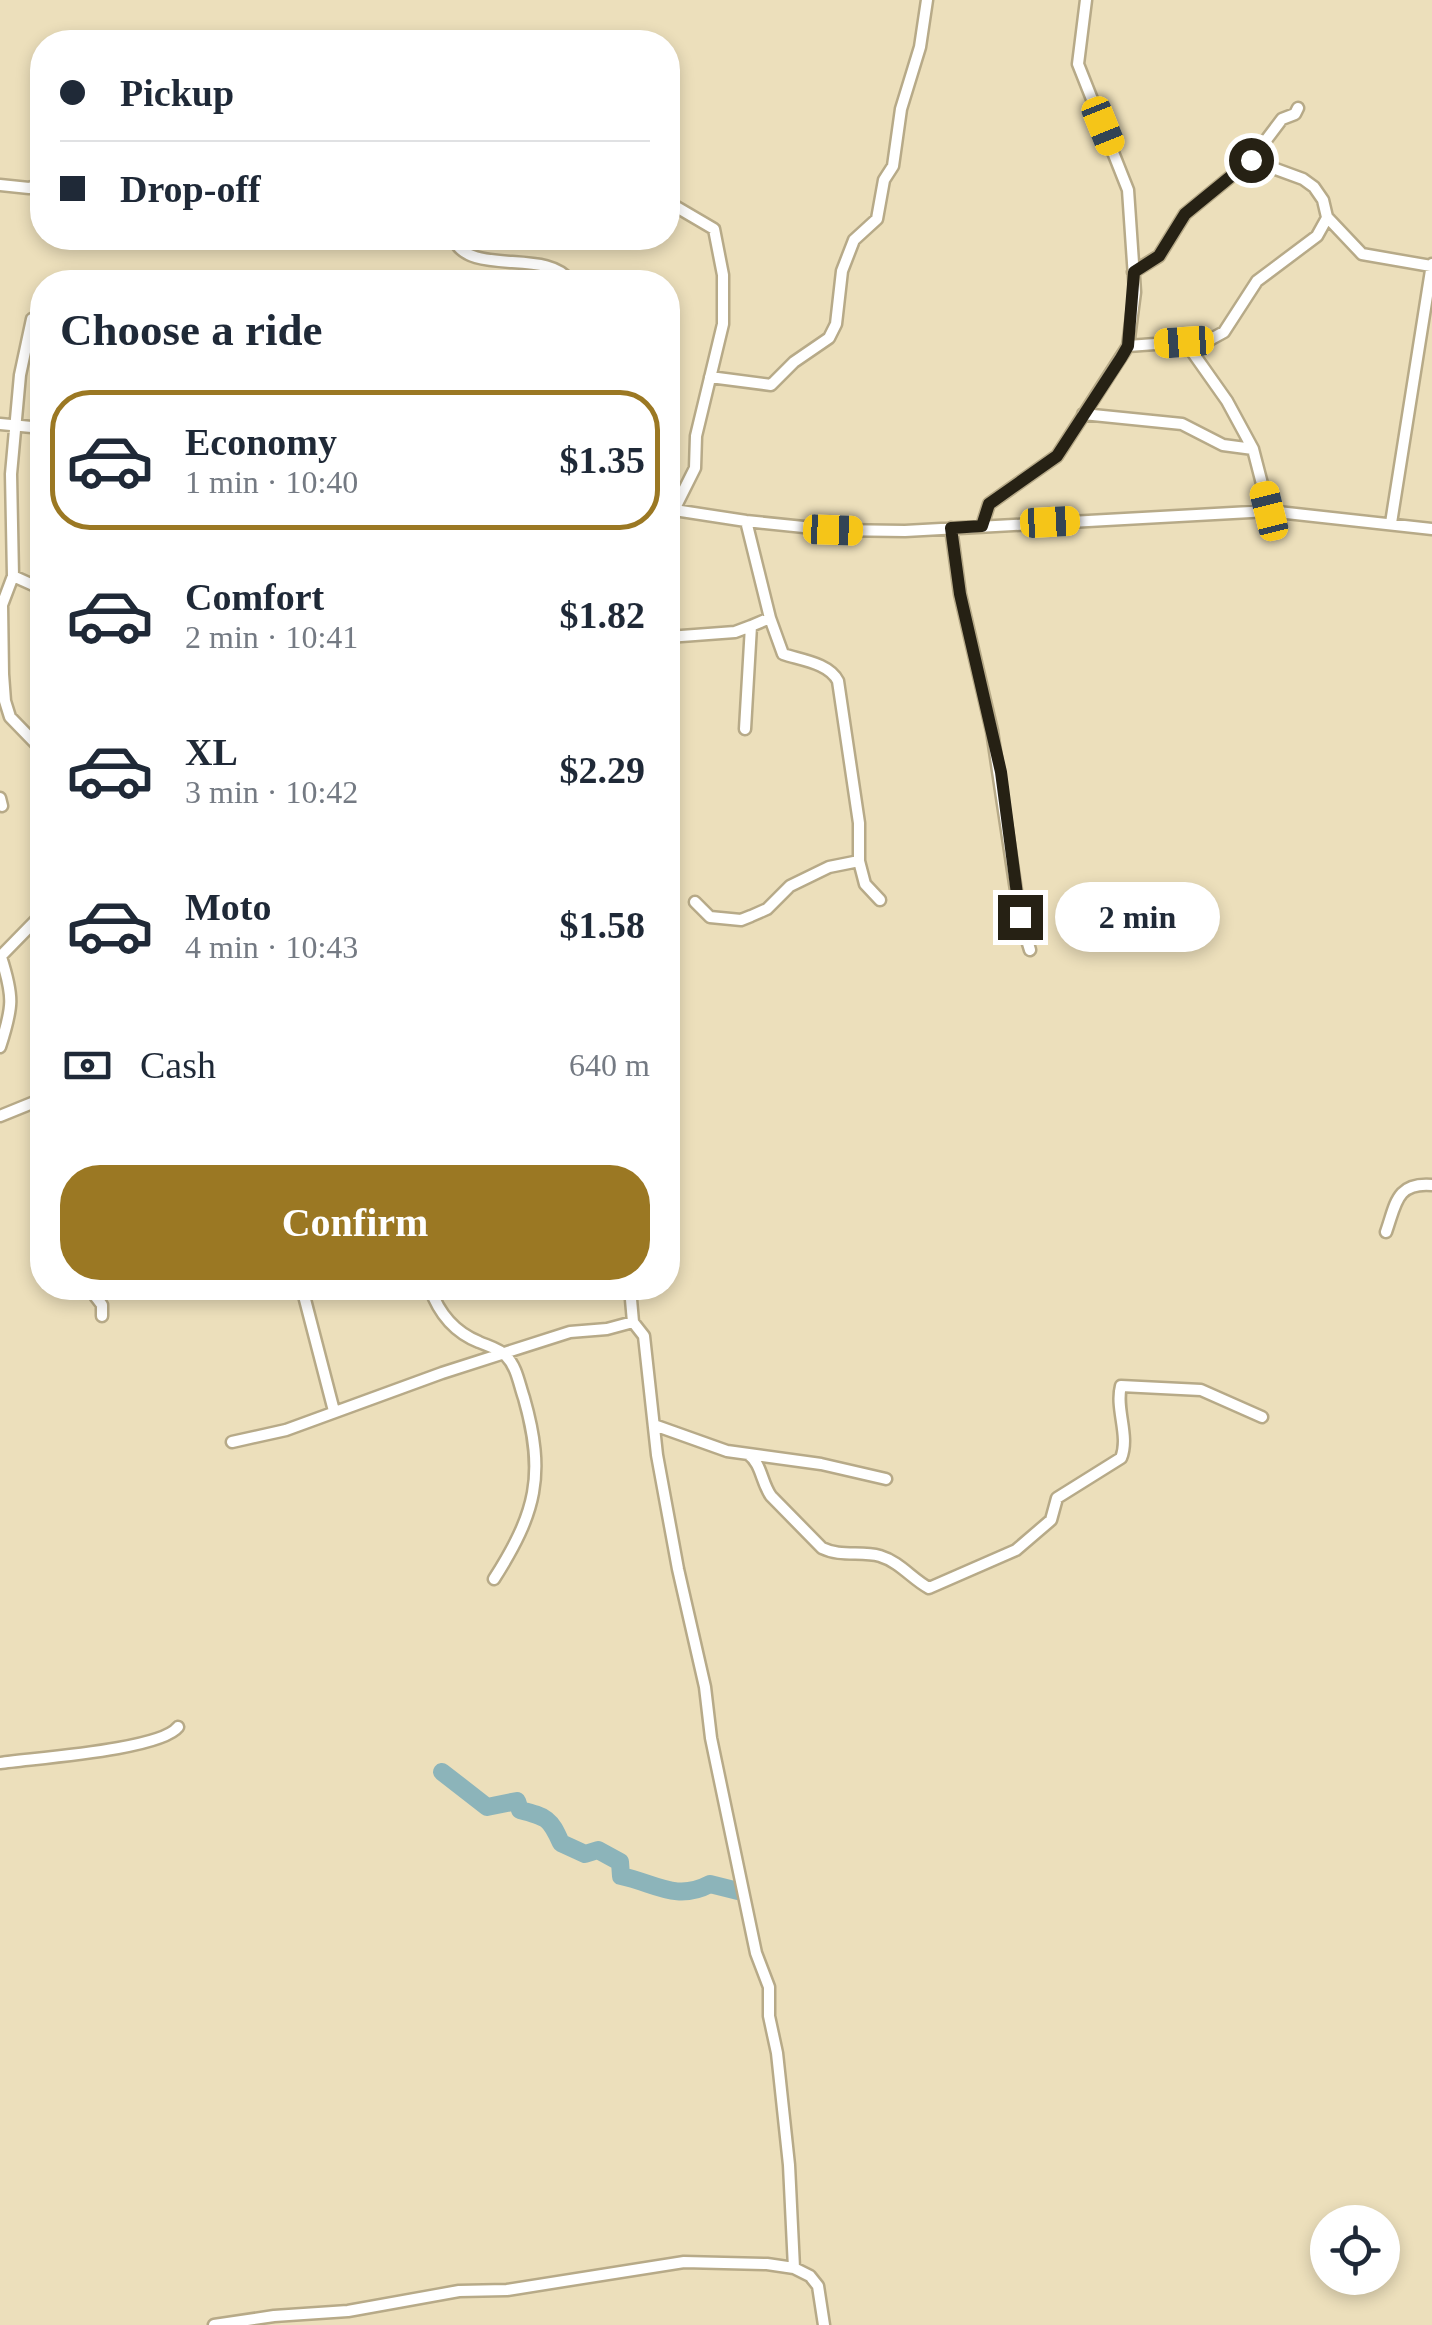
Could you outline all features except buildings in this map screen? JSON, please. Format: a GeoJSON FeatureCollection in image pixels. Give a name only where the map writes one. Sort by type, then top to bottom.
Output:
{"type":"FeatureCollection","features":[{"type":"Feature","properties":{"kind":"street"},"geometry":{"type":"LineString","coordinates":[[710,377],[770,384],[829,338],[836,324],[842,272],[854,240],[878,219],[884,180],[893,166],[898,124],[920,47],[927,0]]}},
{"type":"Feature","properties":{"kind":"street"},"geometry":{"type":"LineString","coordinates":[[982,526],[989,504],[1057,456],[1128,346],[1134,272],[1128,190],[1078,64],[1086,0]]}},
{"type":"Feature","properties":{"kind":"street"},"geometry":{"type":"LineString","coordinates":[[1134,272],[1159,256],[1185,214],[1251,160],[1282,119],[1298,108]]}},
{"type":"Feature","properties":{"kind":"street"},"geometry":{"type":"LineString","coordinates":[[1251,160],[1314,187],[1328,218],[1362,254],[1431,265],[1391,523]]}},
{"type":"Feature","properties":{"kind":"street"},"geometry":{"type":"LineString","coordinates":[[0,185],[30,187]]}},
{"type":"Feature","properties":{"kind":"street"},"geometry":{"type":"LineString","coordinates":[[680,208],[707,223],[717,234],[723,275],[723,324],[696,436],[695,468],[680,494]]}},
{"type":"Feature","properties":{"kind":"street"},"geometry":{"type":"LineString","coordinates":[[1191,350],[1224,332],[1257,281],[1317,236],[1328,218]]}},
{"type":"Feature","properties":{"kind":"street"},"geometry":{"type":"LineString","coordinates":[[464,250],[474,257],[556,270]]}},
{"type":"Feature","properties":{"kind":"street"},"geometry":{"type":"LineString","coordinates":[[30,328],[20,375],[12,474],[13,576],[1,606],[4,702],[10,717],[30,738]]}},
{"type":"Feature","properties":{"kind":"street"},"geometry":{"type":"LineString","coordinates":[[1128,346],[1184,342],[1191,350],[1253,448],[1269,511]]}},
{"type":"Feature","properties":{"kind":"street"},"geometry":{"type":"LineString","coordinates":[[1083,414],[1182,424],[1224,446],[1253,448]]}},
{"type":"Feature","properties":{"kind":"street"},"geometry":{"type":"LineString","coordinates":[[0,424],[30,427]]}},
{"type":"Feature","properties":{"kind":"street"},"geometry":{"type":"LineString","coordinates":[[680,510],[833,530],[904,532],[1269,511],[1432,529]]}},
{"type":"Feature","properties":{"kind":"street"},"geometry":{"type":"LineString","coordinates":[[746,521],[783,654],[834,672],[838,681],[859,824],[859,861],[866,884],[880,900]]}},
{"type":"Feature","properties":{"kind":"street"},"geometry":{"type":"LineString","coordinates":[[951,528],[960,594],[992,730],[1020,917],[1030,950]]}},
{"type":"Feature","properties":{"kind":"street"},"geometry":{"type":"LineString","coordinates":[[13,576],[30,584]]}},
{"type":"Feature","properties":{"kind":"street"},"geometry":{"type":"LineString","coordinates":[[680,636],[735,632],[770,618]]}},
{"type":"Feature","properties":{"kind":"street"},"geometry":{"type":"LineString","coordinates":[[745,730],[752,626]]}},
{"type":"Feature","properties":{"kind":"street"},"geometry":{"type":"LineString","coordinates":[[695,902],[710,917],[740,920],[767,909],[790,886],[859,861]]}},
{"type":"Feature","properties":{"kind":"street"},"geometry":{"type":"LineString","coordinates":[[0,1047],[11,1005],[1,953],[30,928]]}},
{"type":"Feature","properties":{"kind":"street"},"geometry":{"type":"LineString","coordinates":[[0,1116],[30,1104]]}},
{"type":"Feature","properties":{"kind":"street"},"geometry":{"type":"LineString","coordinates":[[1386,1232],[1400,1194],[1417,1184],[1432,1185]]}},
{"type":"Feature","properties":{"kind":"street"},"geometry":{"type":"LineString","coordinates":[[98,1300],[102,1316]]}},
{"type":"Feature","properties":{"kind":"street"},"geometry":{"type":"LineString","coordinates":[[305,1300],[334,1411]]}},
{"type":"Feature","properties":{"kind":"street"},"geometry":{"type":"LineString","coordinates":[[437,1300],[450,1324],[461,1334],[504,1353],[514,1367],[531,1425],[537,1460],[530,1513],[494,1580]]}},
{"type":"Feature","properties":{"kind":"street"},"geometry":{"type":"LineString","coordinates":[[631,1300],[633,1322],[644,1336],[678,1569],[705,1688],[711,1738],[756,1953],[770,1987],[769,2016],[777,2053],[789,2166],[794,2268]]}},
{"type":"Feature","properties":{"kind":"street"},"geometry":{"type":"LineString","coordinates":[[232,1442],[286,1430],[570,1332],[633,1322]]}},
{"type":"Feature","properties":{"kind":"street"},"geometry":{"type":"LineString","coordinates":[[748,1454],[757,1461],[771,1496],[822,1548],[883,1557],[929,1588],[1016,1550],[1051,1520],[1057,1498],[1120,1458],[1124,1446],[1121,1386],[1201,1390],[1262,1417]]}},
{"type":"Feature","properties":{"kind":"street"},"geometry":{"type":"LineString","coordinates":[[654,1424],[727,1451],[821,1464],[886,1479]]}},
{"type":"Feature","properties":{"kind":"street"},"geometry":{"type":"LineString","coordinates":[[0,1763],[132,1746],[165,1738],[178,1727]]}},
{"type":"Feature","properties":{"kind":"street"},"geometry":{"type":"LineString","coordinates":[[214,2325],[274,2316],[348,2312],[460,2291],[507,2290],[684,2262],[794,2268],[810,2276],[818,2286],[824,2325]]}},
{"type":"Feature","properties":{"kind":"waterway"},"geometry":{"type":"LineString","coordinates":[[442,1772],[487,1807],[517,1801],[520,1810],[546,1820],[561,1843],[585,1854],[598,1850],[620,1862],[621,1876],[676,1891],[710,1884],[738,1891]]}},
{"type":"Feature","properties":{"kind":"route"},"geometry":{"type":"LineString","coordinates":[[1020,917],[1001,772],[960,594],[951,528],[982,526],[989,504],[1057,456],[1128,346],[1134,272],[1159,256],[1185,214],[1251,160]]}}]}
